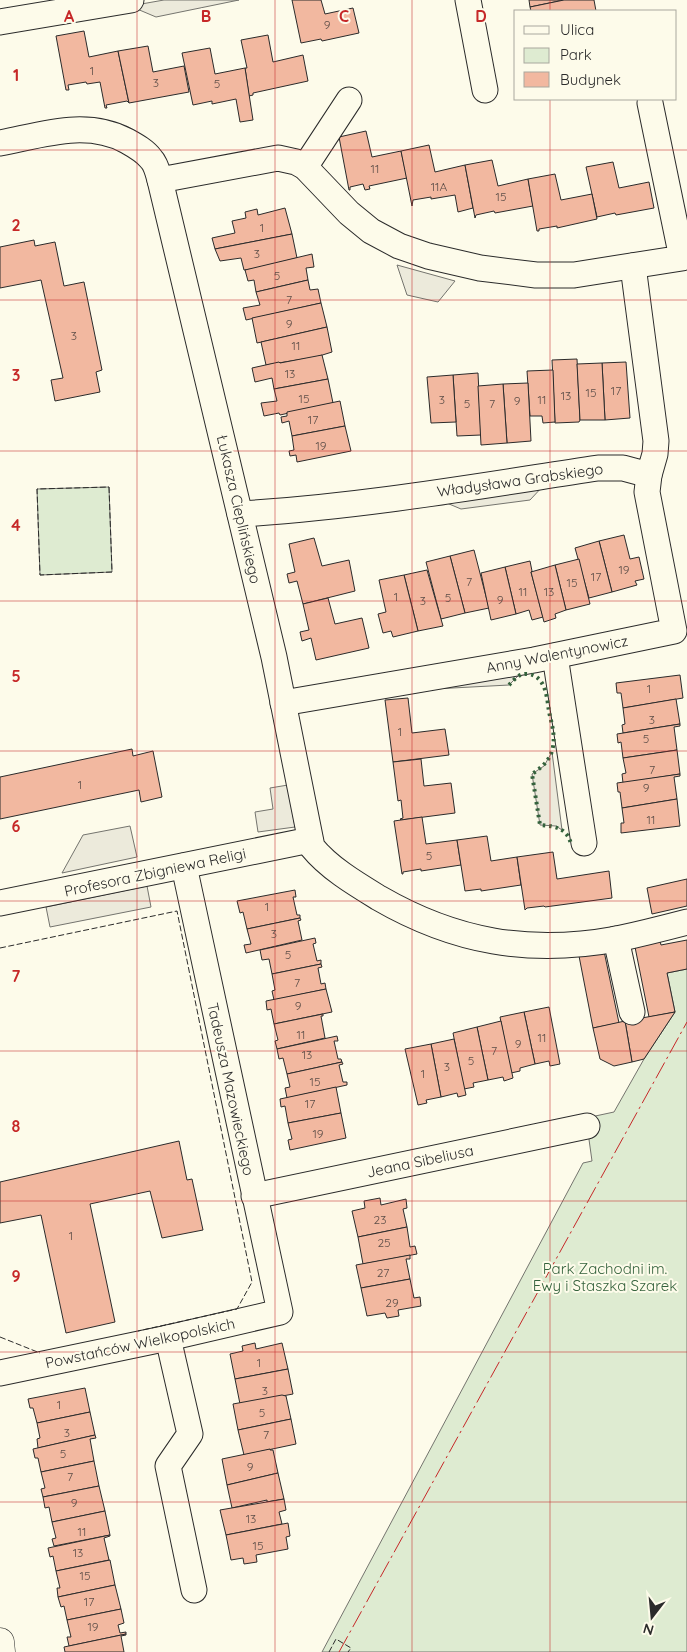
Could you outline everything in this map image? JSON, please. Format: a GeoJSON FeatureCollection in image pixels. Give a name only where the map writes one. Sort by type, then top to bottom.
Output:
{"type":"FeatureCollection","features":[{"type":"Feature","properties":{"kind":"street"},"geometry":{"type":"LineString","coordinates":[[0,22],[132,0]]}},
{"type":"Feature","properties":{"kind":"street"},"geometry":{"type":"LineString","coordinates":[[468,0],[485,90]]}},
{"type":"Feature","properties":{"kind":"street"},"geometry":{"type":"LineString","coordinates":[[305,167],[349,100]]}},
{"type":"Feature","properties":{"kind":"street"},"geometry":{"type":"LineString","coordinates":[[160,180],[278,158],[296,162],[305,167],[349,213],[371,231],[398,246],[428,256],[480,268],[536,275],[574,275],[633,266],[682,258],[650,103]]}},
{"type":"Feature","properties":{"kind":"street","name":"Łukasza Cieplińskiego"},"geometry":{"type":"LineString","coordinates":[[0,144],[70,129],[97,130],[119,136],[139,147],[152,160],[160,180],[274,657],[310,840]]}},
{"type":"Feature","properties":{"kind":"street"},"geometry":{"type":"LineString","coordinates":[[633,266],[656,441],[655,454],[649,475]]}},
{"type":"Feature","properties":{"kind":"street","name":"Władysława Grabskiego"},"geometry":{"type":"LineString","coordinates":[[240,514],[298,511],[358,504],[598,468],[623,468],[649,475]]}},
{"type":"Feature","properties":{"kind":"street","name":"Anny Walentynowicz"},"geometry":{"type":"LineString","coordinates":[[283,704],[555,656],[674,631],[647,492],[649,475]]}},
{"type":"Feature","properties":{"kind":"street"},"geometry":{"type":"LineString","coordinates":[[555,656],[584,843]]}},
{"type":"Feature","properties":{"kind":"street"},"geometry":{"type":"LineString","coordinates":[[310,840],[312,847],[318,855],[371,893],[395,907],[475,939],[537,946],[572,944],[616,939],[687,922]]}},
{"type":"Feature","properties":{"kind":"street","name":"Profesora Zbigniewa Religi"},"geometry":{"type":"LineString","coordinates":[[0,903],[310,840]]}},
{"type":"Feature","properties":{"kind":"street","name":"Tadeusza Mazowieckiego"},"geometry":{"type":"LineString","coordinates":[[184,866],[280,1312]]}},
{"type":"Feature","properties":{"kind":"street"},"geometry":{"type":"LineString","coordinates":[[616,939],[632,1012]]}},
{"type":"Feature","properties":{"kind":"street","name":"Jeana Sibeliusa"},"geometry":{"type":"LineString","coordinates":[[254,1196],[587,1126]]}},
{"type":"Feature","properties":{"kind":"street","name":"Powstańców Wielkopolskich"},"geometry":{"type":"LineString","coordinates":[[0,1373],[168,1338],[280,1312]]}},
{"type":"Feature","properties":{"kind":"street"},"geometry":{"type":"LineString","coordinates":[[168,1338],[190,1434],[168,1466],[194,1590]]}},
{"type":"Feature","properties":{"kind":"street"},"geometry":{"type":"LineString","coordinates":[[0,1642],[1,1652]]}},
{"type":"Feature","properties":{"kind":"green space"},"geometry":{"type":"Polygon","coordinates":[[[109,487],[112,572],[40,575],[37,489],[109,487]]]}},
{"type":"Feature","properties":{"kind":"green space","name":"Park Zachodni im. Ewy i Staszka Szarek"},"geometry":{"type":"Polygon","coordinates":[[[687,969],[687,1652],[322,1652],[583,1163],[592,1161],[586,1118],[614,1112],[644,1059],[675,1012],[667,973],[687,969]]]}},
{"type":"Feature","properties":{"kind":"shaded area"},"geometry":{"type":"Polygon","coordinates":[[[164,0],[239,0],[156,17],[130,6],[164,0]]]}},
{"type":"Feature","properties":{"kind":"shaded area"},"geometry":{"type":"Polygon","coordinates":[[[397,265],[455,281],[438,302],[407,295],[397,265]]]}},
{"type":"Feature","properties":{"kind":"shaded area"},"geometry":{"type":"Polygon","coordinates":[[[544,485],[530,500],[461,509],[442,501],[544,485]]]}},
{"type":"Feature","properties":{"kind":"shaded area"},"geometry":{"type":"Polygon","coordinates":[[[519,675],[509,685],[396,691],[519,675]]]}},
{"type":"Feature","properties":{"kind":"shaded area"},"geometry":{"type":"Polygon","coordinates":[[[552,752],[562,830],[556,826],[540,825],[532,774],[544,766],[552,752]]]}},
{"type":"Feature","properties":{"kind":"shaded area"},"geometry":{"type":"Polygon","coordinates":[[[288,785],[295,827],[258,832],[255,812],[273,809],[270,788],[288,785]]]}},
{"type":"Feature","properties":{"kind":"shaded area"},"geometry":{"type":"Polygon","coordinates":[[[130,826],[137,857],[62,873],[83,835],[130,826]]]}},
{"type":"Feature","properties":{"kind":"shaded area"},"geometry":{"type":"Polygon","coordinates":[[[147,886],[151,907],[50,927],[46,907],[147,886]]]}},
{"type":"Feature","properties":{"kind":"building"},"geometry":{"type":"Polygon","coordinates":[[[292,0],[321,0],[325,14],[353,8],[359,33],[322,41],[321,39],[301,43],[292,0]]]}},
{"type":"Feature","properties":{"kind":"building"},"geometry":{"type":"Polygon","coordinates":[[[529,0],[564,0],[530,7],[529,0]]]}},
{"type":"Feature","properties":{"kind":"building"},"geometry":{"type":"Polygon","coordinates":[[[564,0],[594,0],[596,10],[531,10],[530,7],[564,0]]]}},
{"type":"Feature","properties":{"kind":"building"},"geometry":{"type":"Polygon","coordinates":[[[84,31],[89,57],[118,51],[129,103],[127,101],[106,105],[107,108],[105,108],[100,82],[68,85],[69,90],[66,90],[56,36],[84,31]]]}},
{"type":"Feature","properties":{"kind":"building"},"geometry":{"type":"Polygon","coordinates":[[[268,35],[273,62],[303,55],[308,81],[253,93],[253,95],[249,96],[245,68],[247,68],[241,40],[268,35]]]}},
{"type":"Feature","properties":{"kind":"building"},"geometry":{"type":"Polygon","coordinates":[[[148,46],[153,72],[184,66],[189,92],[129,103],[118,51],[148,46]]]}},
{"type":"Feature","properties":{"kind":"building"},"geometry":{"type":"Polygon","coordinates":[[[210,48],[215,74],[245,68],[253,120],[240,122],[236,99],[212,104],[212,101],[193,105],[182,53],[210,48]]]}},
{"type":"Feature","properties":{"kind":"building"},"geometry":{"type":"Polygon","coordinates":[[[366,131],[372,157],[401,151],[407,178],[369,186],[370,189],[365,190],[363,184],[350,187],[349,190],[339,137],[366,131]]]}},
{"type":"Feature","properties":{"kind":"building"},"geometry":{"type":"Polygon","coordinates":[[[429,145],[435,172],[465,165],[473,208],[458,212],[455,195],[413,200],[412,206],[401,151],[429,145]]]}},
{"type":"Feature","properties":{"kind":"building"},"geometry":{"type":"Polygon","coordinates":[[[492,160],[498,186],[528,179],[533,206],[495,213],[494,211],[476,215],[475,218],[465,165],[492,160]]]}},
{"type":"Feature","properties":{"kind":"building"},"geometry":{"type":"Polygon","coordinates":[[[613,162],[619,188],[649,182],[654,208],[597,217],[586,167],[613,162]]]}},
{"type":"Feature","properties":{"kind":"building"},"geometry":{"type":"Polygon","coordinates":[[[555,174],[561,200],[592,194],[597,219],[557,228],[557,226],[539,229],[537,231],[528,179],[555,174]]]}},
{"type":"Feature","properties":{"kind":"building"},"geometry":{"type":"Polygon","coordinates":[[[285,208],[292,234],[215,249],[212,238],[235,233],[232,221],[246,218],[245,212],[257,209],[258,215],[285,208]]]}},
{"type":"Feature","properties":{"kind":"building"},"geometry":{"type":"Polygon","coordinates":[[[292,234],[297,258],[252,269],[244,270],[241,258],[220,261],[215,249],[292,234]]]}},
{"type":"Feature","properties":{"kind":"building"},"geometry":{"type":"Polygon","coordinates":[[[34,240],[35,246],[55,242],[64,286],[84,282],[102,370],[96,372],[100,392],[55,401],[51,380],[63,378],[41,280],[0,288],[0,247],[34,240]]]}},
{"type":"Feature","properties":{"kind":"building"},"geometry":{"type":"Polygon","coordinates":[[[312,254],[314,267],[306,268],[308,280],[256,292],[254,280],[248,281],[245,270],[312,254]]]}},
{"type":"Feature","properties":{"kind":"building"},"geometry":{"type":"Polygon","coordinates":[[[308,280],[310,290],[318,289],[321,303],[246,320],[243,308],[260,305],[256,292],[308,280]]]}},
{"type":"Feature","properties":{"kind":"building"},"geometry":{"type":"Polygon","coordinates":[[[321,303],[327,327],[257,343],[252,318],[321,303]]]}},
{"type":"Feature","properties":{"kind":"building"},"geometry":{"type":"Polygon","coordinates":[[[327,327],[332,352],[316,357],[266,365],[261,342],[327,327]]]}},
{"type":"Feature","properties":{"kind":"building"},"geometry":{"type":"Polygon","coordinates":[[[322,355],[328,379],[274,389],[272,378],[255,382],[252,368],[322,355]]]}},
{"type":"Feature","properties":{"kind":"building"},"geometry":{"type":"Polygon","coordinates":[[[577,359],[580,420],[579,422],[555,423],[552,360],[577,359]]]}},
{"type":"Feature","properties":{"kind":"building"},"geometry":{"type":"Polygon","coordinates":[[[626,362],[630,418],[605,420],[602,363],[626,362]]]}},
{"type":"Feature","properties":{"kind":"building"},"geometry":{"type":"Polygon","coordinates":[[[602,363],[605,420],[580,420],[577,364],[602,363]]]}},
{"type":"Feature","properties":{"kind":"building"},"geometry":{"type":"Polygon","coordinates":[[[553,370],[555,422],[543,423],[542,416],[530,416],[527,371],[553,370]]]}},
{"type":"Feature","properties":{"kind":"building"},"geometry":{"type":"Polygon","coordinates":[[[478,373],[481,435],[457,436],[453,375],[478,373]]]}},
{"type":"Feature","properties":{"kind":"building"},"geometry":{"type":"Polygon","coordinates":[[[453,375],[456,422],[431,423],[427,377],[453,375]]]}},
{"type":"Feature","properties":{"kind":"building"},"geometry":{"type":"Polygon","coordinates":[[[328,379],[333,403],[280,415],[279,413],[264,416],[261,403],[277,401],[274,389],[328,379]]]}},
{"type":"Feature","properties":{"kind":"building"},"geometry":{"type":"Polygon","coordinates":[[[528,383],[531,441],[507,443],[503,384],[528,383]]]}},
{"type":"Feature","properties":{"kind":"building"},"geometry":{"type":"Polygon","coordinates":[[[503,384],[507,443],[481,445],[478,386],[503,384]]]}},
{"type":"Feature","properties":{"kind":"building"},"geometry":{"type":"Polygon","coordinates":[[[340,401],[345,426],[292,436],[289,421],[282,423],[281,417],[287,416],[287,412],[340,401]]]}},
{"type":"Feature","properties":{"kind":"building"},"geometry":{"type":"Polygon","coordinates":[[[345,426],[351,451],[297,462],[296,455],[290,456],[289,451],[294,450],[292,436],[345,426]]]}},
{"type":"Feature","properties":{"kind":"building"},"geometry":{"type":"Polygon","coordinates":[[[624,535],[630,559],[639,557],[644,579],[635,581],[637,585],[612,592],[599,541],[624,535]]]}},
{"type":"Feature","properties":{"kind":"building"},"geometry":{"type":"Polygon","coordinates":[[[314,538],[322,566],[349,560],[355,591],[303,604],[297,581],[289,583],[287,574],[295,572],[289,544],[314,538]]]}},
{"type":"Feature","properties":{"kind":"building"},"geometry":{"type":"Polygon","coordinates":[[[599,541],[612,592],[589,598],[575,548],[599,541]]]}},
{"type":"Feature","properties":{"kind":"building"},"geometry":{"type":"Polygon","coordinates":[[[474,550],[489,608],[465,613],[450,556],[474,550]]]}},
{"type":"Feature","properties":{"kind":"building"},"geometry":{"type":"Polygon","coordinates":[[[450,556],[465,613],[441,619],[426,562],[450,556]]]}},
{"type":"Feature","properties":{"kind":"building"},"geometry":{"type":"Polygon","coordinates":[[[579,559],[590,604],[566,610],[555,565],[579,559]]]}},
{"type":"Feature","properties":{"kind":"building"},"geometry":{"type":"Polygon","coordinates":[[[530,561],[531,572],[543,617],[532,620],[529,610],[516,614],[505,567],[530,561]]]}},
{"type":"Feature","properties":{"kind":"building"},"geometry":{"type":"Polygon","coordinates":[[[555,565],[566,610],[555,614],[556,618],[544,622],[531,572],[555,565]]]}},
{"type":"Feature","properties":{"kind":"building"},"geometry":{"type":"Polygon","coordinates":[[[505,567],[516,614],[491,620],[481,573],[505,567]]]}},
{"type":"Feature","properties":{"kind":"building"},"geometry":{"type":"Polygon","coordinates":[[[427,570],[443,626],[418,631],[404,575],[427,570]]]}},
{"type":"Feature","properties":{"kind":"building"},"geometry":{"type":"Polygon","coordinates":[[[404,575],[418,631],[393,637],[391,631],[383,633],[378,614],[386,612],[379,580],[404,575]]]}},
{"type":"Feature","properties":{"kind":"building"},"geometry":{"type":"Polygon","coordinates":[[[328,598],[335,624],[362,618],[369,648],[316,660],[311,638],[302,641],[300,632],[309,630],[303,604],[328,598]]]}},
{"type":"Feature","properties":{"kind":"building"},"geometry":{"type":"Polygon","coordinates":[[[680,675],[683,698],[623,708],[621,693],[617,693],[616,683],[680,675]]]}},
{"type":"Feature","properties":{"kind":"building"},"geometry":{"type":"Polygon","coordinates":[[[408,698],[412,733],[445,729],[449,755],[393,762],[385,700],[408,698]]]}},
{"type":"Feature","properties":{"kind":"building"},"geometry":{"type":"Polygon","coordinates":[[[676,699],[680,724],[623,733],[622,725],[625,724],[623,708],[676,699]]]}},
{"type":"Feature","properties":{"kind":"building"},"geometry":{"type":"Polygon","coordinates":[[[680,724],[680,726],[674,727],[677,750],[623,758],[621,742],[618,743],[617,734],[680,724]]]}},
{"type":"Feature","properties":{"kind":"building"},"geometry":{"type":"Polygon","coordinates":[[[132,749],[133,756],[153,751],[162,797],[141,802],[139,790],[0,819],[0,777],[132,749]]]}},
{"type":"Feature","properties":{"kind":"building"},"geometry":{"type":"Polygon","coordinates":[[[677,750],[680,774],[623,783],[622,774],[626,773],[623,758],[677,750]]]}},
{"type":"Feature","properties":{"kind":"building"},"geometry":{"type":"Polygon","coordinates":[[[421,759],[424,786],[451,783],[455,813],[401,820],[403,818],[401,800],[398,801],[393,762],[421,759]]]}},
{"type":"Feature","properties":{"kind":"building"},"geometry":{"type":"Polygon","coordinates":[[[680,774],[680,776],[674,777],[677,799],[622,808],[617,783],[680,774]]]}},
{"type":"Feature","properties":{"kind":"building"},"geometry":{"type":"Polygon","coordinates":[[[677,799],[680,826],[621,833],[621,823],[624,823],[622,808],[677,799]]]}},
{"type":"Feature","properties":{"kind":"building"},"geometry":{"type":"Polygon","coordinates":[[[422,817],[426,844],[457,840],[461,865],[421,871],[421,869],[403,872],[402,874],[394,821],[422,817]]]}},
{"type":"Feature","properties":{"kind":"building"},"geometry":{"type":"Polygon","coordinates":[[[487,836],[491,861],[517,857],[521,885],[481,891],[481,889],[465,891],[457,840],[487,836]]]}},
{"type":"Feature","properties":{"kind":"building"},"geometry":{"type":"Polygon","coordinates":[[[553,852],[557,879],[609,871],[612,898],[527,908],[525,910],[517,857],[553,852]]]}},
{"type":"Feature","properties":{"kind":"building"},"geometry":{"type":"Polygon","coordinates":[[[687,879],[687,906],[652,914],[647,888],[687,879]]]}},
{"type":"Feature","properties":{"kind":"building"},"geometry":{"type":"Polygon","coordinates":[[[295,890],[296,897],[293,897],[297,915],[300,915],[300,918],[247,929],[243,912],[240,913],[237,901],[295,890]]]}},
{"type":"Feature","properties":{"kind":"building"},"geometry":{"type":"Polygon","coordinates":[[[300,918],[301,920],[298,921],[302,940],[246,953],[244,945],[251,944],[247,929],[300,918]]]}},
{"type":"Feature","properties":{"kind":"building"},"geometry":{"type":"Polygon","coordinates":[[[659,937],[661,945],[687,940],[687,969],[667,973],[675,1012],[649,1017],[634,942],[659,937]]]}},
{"type":"Feature","properties":{"kind":"building"},"geometry":{"type":"Polygon","coordinates":[[[315,938],[316,943],[313,944],[317,961],[321,960],[321,964],[272,974],[269,959],[262,960],[260,950],[315,938]]]}},
{"type":"Feature","properties":{"kind":"building"},"geometry":{"type":"Polygon","coordinates":[[[604,951],[619,1023],[593,1028],[579,956],[604,951]]]}},
{"type":"Feature","properties":{"kind":"building"},"geometry":{"type":"Polygon","coordinates":[[[321,964],[322,967],[318,968],[321,984],[325,983],[326,989],[274,1000],[272,991],[275,990],[272,974],[321,964]]]}},
{"type":"Feature","properties":{"kind":"building"},"geometry":{"type":"Polygon","coordinates":[[[326,989],[332,1012],[274,1024],[271,1009],[267,1010],[266,1001],[326,989]]]}},
{"type":"Feature","properties":{"kind":"building"},"geometry":{"type":"Polygon","coordinates":[[[549,1007],[560,1064],[550,1066],[549,1061],[535,1064],[524,1012],[549,1007]]]}},
{"type":"Feature","properties":{"kind":"building"},"geometry":{"type":"Polygon","coordinates":[[[524,1012],[535,1064],[520,1068],[520,1071],[511,1073],[500,1017],[524,1012]]]}},
{"type":"Feature","properties":{"kind":"building"},"geometry":{"type":"Polygon","coordinates":[[[675,1012],[644,1059],[632,1062],[625,1021],[675,1012]]]}},
{"type":"Feature","properties":{"kind":"building"},"geometry":{"type":"Polygon","coordinates":[[[323,1014],[321,1016],[325,1038],[277,1049],[275,1041],[278,1040],[274,1024],[323,1014]]]}},
{"type":"Feature","properties":{"kind":"building"},"geometry":{"type":"Polygon","coordinates":[[[501,1021],[513,1078],[504,1081],[503,1077],[488,1080],[477,1027],[501,1021]]]}},
{"type":"Feature","properties":{"kind":"building"},"geometry":{"type":"Polygon","coordinates":[[[625,1021],[632,1062],[614,1066],[600,1059],[593,1028],[625,1021]]]}},
{"type":"Feature","properties":{"kind":"building"},"geometry":{"type":"Polygon","coordinates":[[[477,1027],[488,1080],[473,1083],[474,1087],[464,1089],[453,1033],[477,1027]]]}},
{"type":"Feature","properties":{"kind":"building"},"geometry":{"type":"Polygon","coordinates":[[[337,1036],[338,1041],[334,1041],[338,1059],[341,1059],[342,1062],[287,1074],[283,1058],[279,1059],[277,1049],[337,1036]]]}},
{"type":"Feature","properties":{"kind":"building"},"geometry":{"type":"Polygon","coordinates":[[[454,1039],[466,1095],[458,1097],[457,1093],[441,1097],[431,1044],[454,1039]]]}},
{"type":"Feature","properties":{"kind":"building"},"geometry":{"type":"Polygon","coordinates":[[[431,1044],[441,1097],[426,1100],[427,1103],[418,1105],[405,1049],[431,1044]]]}},
{"type":"Feature","properties":{"kind":"building"},"geometry":{"type":"Polygon","coordinates":[[[342,1062],[343,1064],[339,1065],[343,1082],[347,1082],[347,1085],[287,1098],[285,1088],[290,1087],[287,1074],[342,1062]]]}},
{"type":"Feature","properties":{"kind":"building"},"geometry":{"type":"Polygon","coordinates":[[[336,1087],[341,1113],[288,1123],[285,1106],[281,1107],[280,1099],[336,1087]]]}},
{"type":"Feature","properties":{"kind":"building"},"geometry":{"type":"Polygon","coordinates":[[[341,1113],[346,1138],[290,1150],[288,1140],[292,1139],[288,1123],[341,1113]]]}},
{"type":"Feature","properties":{"kind":"building"},"geometry":{"type":"Polygon","coordinates":[[[179,1141],[187,1180],[192,1179],[203,1230],[162,1238],[150,1191],[90,1204],[115,1322],[66,1333],[41,1215],[0,1223],[0,1182],[179,1141]]]}},
{"type":"Feature","properties":{"kind":"building"},"geometry":{"type":"Polygon","coordinates":[[[380,1198],[381,1205],[406,1199],[407,1208],[403,1209],[407,1227],[358,1237],[352,1211],[365,1208],[364,1201],[380,1198]]]}},
{"type":"Feature","properties":{"kind":"building"},"geometry":{"type":"Polygon","coordinates":[[[407,1227],[410,1247],[415,1246],[417,1254],[363,1264],[358,1237],[407,1227]]]}},
{"type":"Feature","properties":{"kind":"building"},"geometry":{"type":"Polygon","coordinates":[[[410,1255],[410,1259],[406,1259],[410,1279],[361,1288],[356,1265],[410,1255]]]}},
{"type":"Feature","properties":{"kind":"building"},"geometry":{"type":"Polygon","coordinates":[[[410,1279],[414,1298],[420,1297],[421,1306],[398,1310],[399,1316],[387,1318],[385,1313],[367,1316],[361,1288],[410,1279]]]}},
{"type":"Feature","properties":{"kind":"building"},"geometry":{"type":"Polygon","coordinates":[[[255,1343],[256,1349],[282,1343],[288,1369],[235,1379],[230,1354],[243,1351],[242,1346],[255,1343]]]}},
{"type":"Feature","properties":{"kind":"building"},"geometry":{"type":"Polygon","coordinates":[[[288,1369],[293,1394],[240,1404],[235,1379],[288,1369]]]}},
{"type":"Feature","properties":{"kind":"building"},"geometry":{"type":"Polygon","coordinates":[[[85,1388],[90,1412],[37,1423],[33,1408],[30,1408],[28,1399],[85,1388]]]}},
{"type":"Feature","properties":{"kind":"building"},"geometry":{"type":"Polygon","coordinates":[[[282,1395],[286,1396],[291,1419],[238,1430],[233,1404],[282,1395]]]}},
{"type":"Feature","properties":{"kind":"building"},"geometry":{"type":"Polygon","coordinates":[[[90,1412],[95,1435],[38,1448],[37,1439],[40,1438],[37,1423],[90,1412]]]}},
{"type":"Feature","properties":{"kind":"building"},"geometry":{"type":"Polygon","coordinates":[[[291,1419],[296,1444],[244,1455],[238,1430],[291,1419]]]}},
{"type":"Feature","properties":{"kind":"building"},"geometry":{"type":"Polygon","coordinates":[[[95,1435],[96,1438],[90,1439],[94,1461],[41,1472],[38,1458],[35,1458],[33,1449],[95,1435]]]}},
{"type":"Feature","properties":{"kind":"building"},"geometry":{"type":"Polygon","coordinates":[[[270,1449],[273,1450],[278,1473],[227,1485],[222,1459],[270,1449]]]}},
{"type":"Feature","properties":{"kind":"building"},"geometry":{"type":"Polygon","coordinates":[[[94,1461],[99,1486],[43,1497],[41,1489],[45,1488],[41,1472],[94,1461]]]}},
{"type":"Feature","properties":{"kind":"building"},"geometry":{"type":"Polygon","coordinates":[[[278,1473],[284,1499],[267,1502],[267,1500],[232,1508],[227,1485],[278,1473]]]}},
{"type":"Feature","properties":{"kind":"building"},"geometry":{"type":"Polygon","coordinates":[[[99,1486],[105,1511],[52,1522],[49,1507],[45,1508],[43,1497],[99,1486]]]}},
{"type":"Feature","properties":{"kind":"building"},"geometry":{"type":"Polygon","coordinates":[[[284,1499],[286,1510],[279,1512],[282,1524],[226,1535],[220,1510],[284,1499]]]}},
{"type":"Feature","properties":{"kind":"building"},"geometry":{"type":"Polygon","coordinates":[[[105,1511],[110,1535],[54,1546],[52,1539],[56,1538],[52,1522],[105,1511]]]}},
{"type":"Feature","properties":{"kind":"building"},"geometry":{"type":"Polygon","coordinates":[[[288,1523],[290,1536],[286,1537],[288,1549],[256,1555],[257,1562],[244,1564],[243,1558],[231,1560],[226,1535],[288,1523]]]}},
{"type":"Feature","properties":{"kind":"building"},"geometry":{"type":"Polygon","coordinates":[[[110,1535],[104,1538],[109,1560],[56,1571],[53,1556],[50,1557],[48,1548],[110,1535]]]}},
{"type":"Feature","properties":{"kind":"building"},"geometry":{"type":"Polygon","coordinates":[[[110,1560],[115,1585],[58,1597],[57,1588],[60,1588],[56,1571],[110,1560]]]}},
{"type":"Feature","properties":{"kind":"building"},"geometry":{"type":"Polygon","coordinates":[[[115,1585],[121,1609],[67,1620],[64,1606],[61,1607],[58,1597],[115,1585]]]}},
{"type":"Feature","properties":{"kind":"building"},"geometry":{"type":"Polygon","coordinates":[[[121,1609],[124,1623],[118,1625],[120,1633],[126,1632],[126,1634],[69,1646],[67,1637],[71,1637],[67,1620],[121,1609]]]}},
{"type":"Feature","properties":{"kind":"building"},"geometry":{"type":"Polygon","coordinates":[[[126,1634],[121,1636],[124,1652],[65,1652],[64,1647],[126,1634]]]}},
{"type":"Feature","properties":{"kind":"hedge"},"geometry":{"type":"LineString","coordinates":[[509,685],[520,675],[528,674],[539,679],[544,688],[554,741],[549,758],[532,774],[540,825],[560,829],[567,834],[571,844]]}},
{"type":"Feature","properties":{"kind":"fence"},"geometry":{"type":"LineString","coordinates":[[109,487],[112,572],[40,575],[37,489],[109,487]]}},
{"type":"Feature","properties":{"kind":"fence"},"geometry":{"type":"LineString","coordinates":[[0,948],[177,911],[252,1282],[237,1309],[138,1331]]}},
{"type":"Feature","properties":{"kind":"fence"},"geometry":{"type":"LineString","coordinates":[[0,1337],[40,1353]]}},
{"type":"Feature","properties":{"kind":"fence"},"geometry":{"type":"LineString","coordinates":[[329,1652],[336,1639],[351,1648],[348,1652]]}},
{"type":"Feature","properties":{"kind":"power"},"geometry":{"type":"LineString","coordinates":[[339,1652],[687,1022]]}}]}
